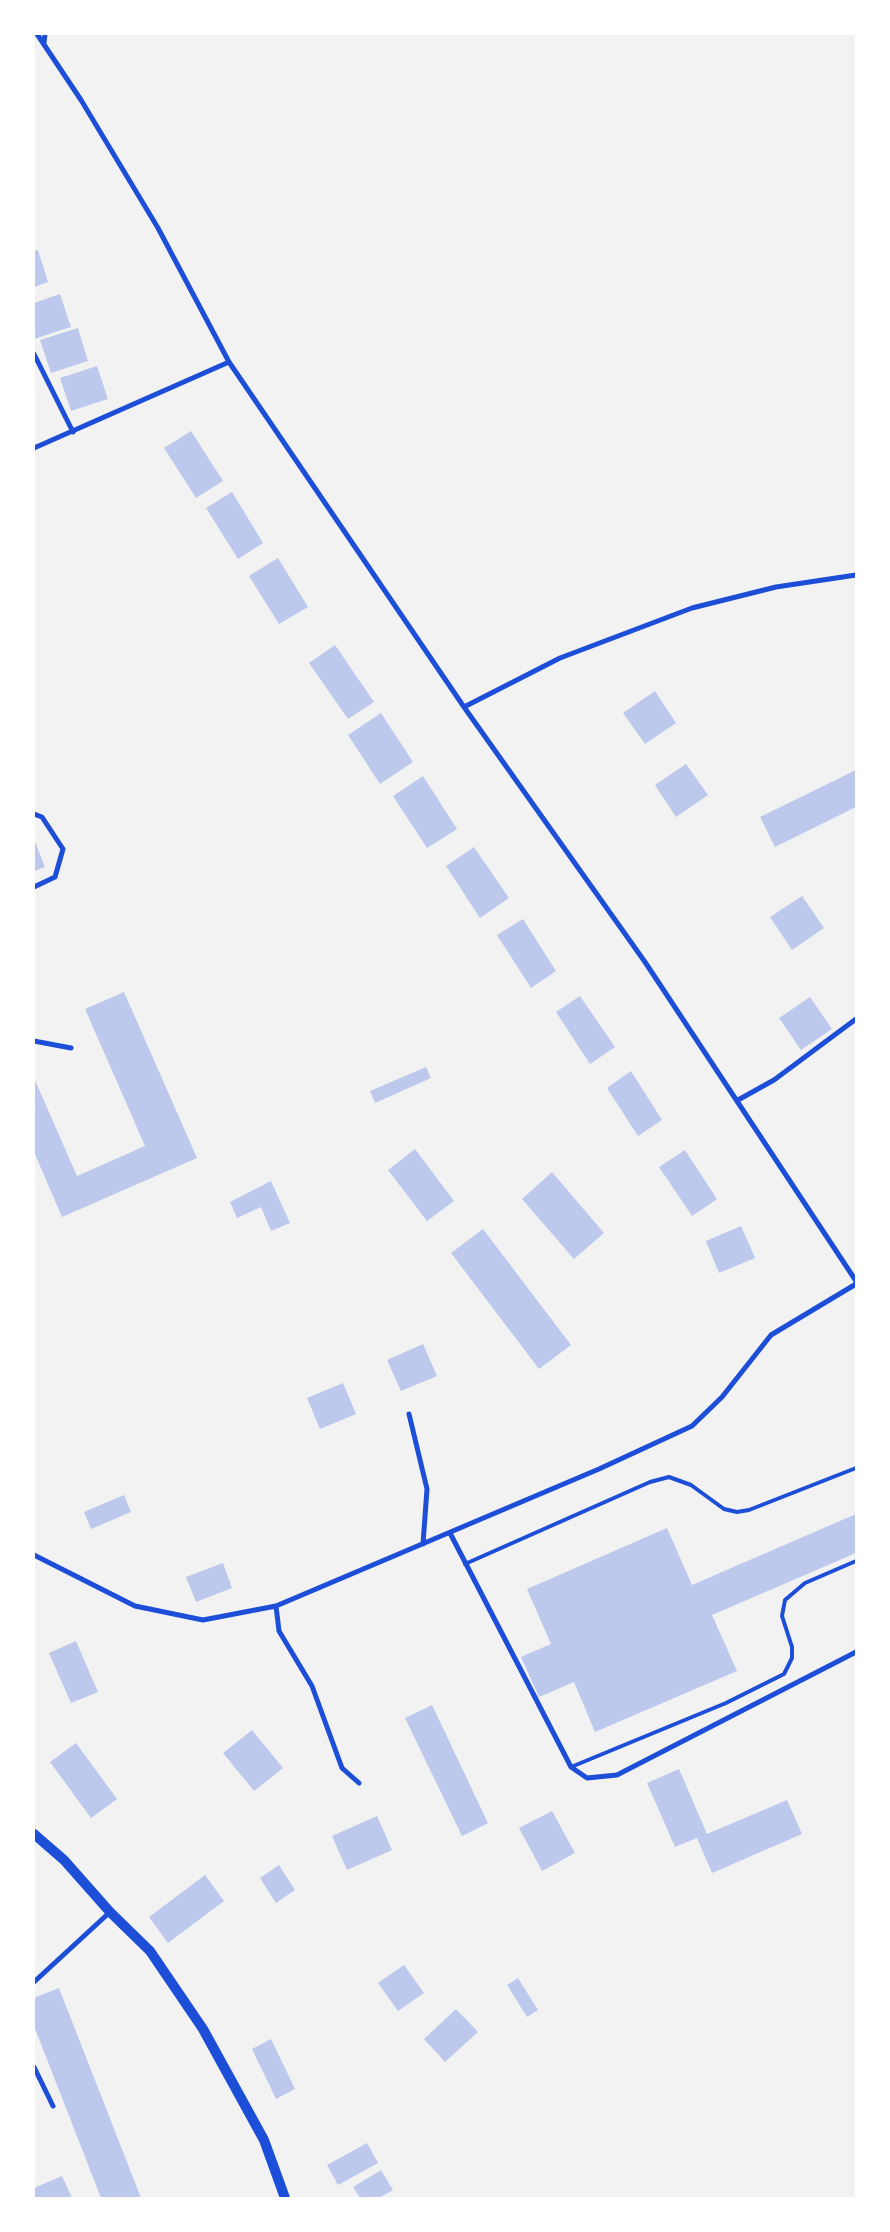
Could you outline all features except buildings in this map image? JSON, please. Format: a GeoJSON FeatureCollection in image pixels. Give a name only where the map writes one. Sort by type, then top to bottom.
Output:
{"type":"FeatureCollection","features":[{"type":"Feature","properties":{"kind":"main road"},"geometry":{"type":"LineString","coordinates":[[34,1834],[64,1860],[110,1912],[150,1951],[203,2029],[264,2140],[285,2198]]}},
{"type":"Feature","properties":{"kind":"street"},"geometry":{"type":"LineString","coordinates":[[34,1555],[135,1606],[203,1620],[276,1606],[599,1470],[692,1426],[722,1398],[771,1335],[856,1283],[738,1100],[645,962],[464,707],[229,362],[158,228],[37,34]]}},
{"type":"Feature","properties":{"kind":"street"},"geometry":{"type":"LineString","coordinates":[[44,44],[45,34]]}},
{"type":"Feature","properties":{"kind":"street"},"geometry":{"type":"LineString","coordinates":[[34,354],[73,432]]}},
{"type":"Feature","properties":{"kind":"street"},"geometry":{"type":"LineString","coordinates":[[34,448],[229,362]]}},
{"type":"Feature","properties":{"kind":"street"},"geometry":{"type":"LineString","coordinates":[[464,707],[560,658],[692,608],[776,587],[856,575]]}},
{"type":"Feature","properties":{"kind":"street"},"geometry":{"type":"LineString","coordinates":[[34,814],[42,817],[62,849],[55,877],[34,887]]}},
{"type":"Feature","properties":{"kind":"street"},"geometry":{"type":"LineString","coordinates":[[738,1100],[774,1080],[856,1019]]}},
{"type":"Feature","properties":{"kind":"street"},"geometry":{"type":"LineString","coordinates":[[34,1041],[71,1048]]}},
{"type":"Feature","properties":{"kind":"street"},"geometry":{"type":"LineString","coordinates":[[409,1414],[427,1489],[423,1544]]}},
{"type":"Feature","properties":{"kind":"street"},"geometry":{"type":"LineString","coordinates":[[450,1533],[571,1767],[587,1778],[617,1775],[856,1652]]}},
{"type":"Feature","properties":{"kind":"street"},"geometry":{"type":"LineString","coordinates":[[276,1606],[278,1631],[312,1686],[342,1768],[359,1783]]}},
{"type":"Feature","properties":{"kind":"street"},"geometry":{"type":"LineString","coordinates":[[34,1982],[110,1912]]}},
{"type":"Feature","properties":{"kind":"street"},"geometry":{"type":"LineString","coordinates":[[34,2067],[53,2106]]}},
{"type":"Feature","properties":{"kind":"lane"},"geometry":{"type":"LineString","coordinates":[[465,1564],[650,1482],[669,1477],[692,1485],[724,1509],[737,1512],[749,1510],[856,1468]]}},
{"type":"Feature","properties":{"kind":"lane"},"geometry":{"type":"LineString","coordinates":[[571,1767],[726,1703],[784,1674],[792,1658],[792,1647],[782,1616],[785,1600],[805,1583],[856,1561]]}}]}
